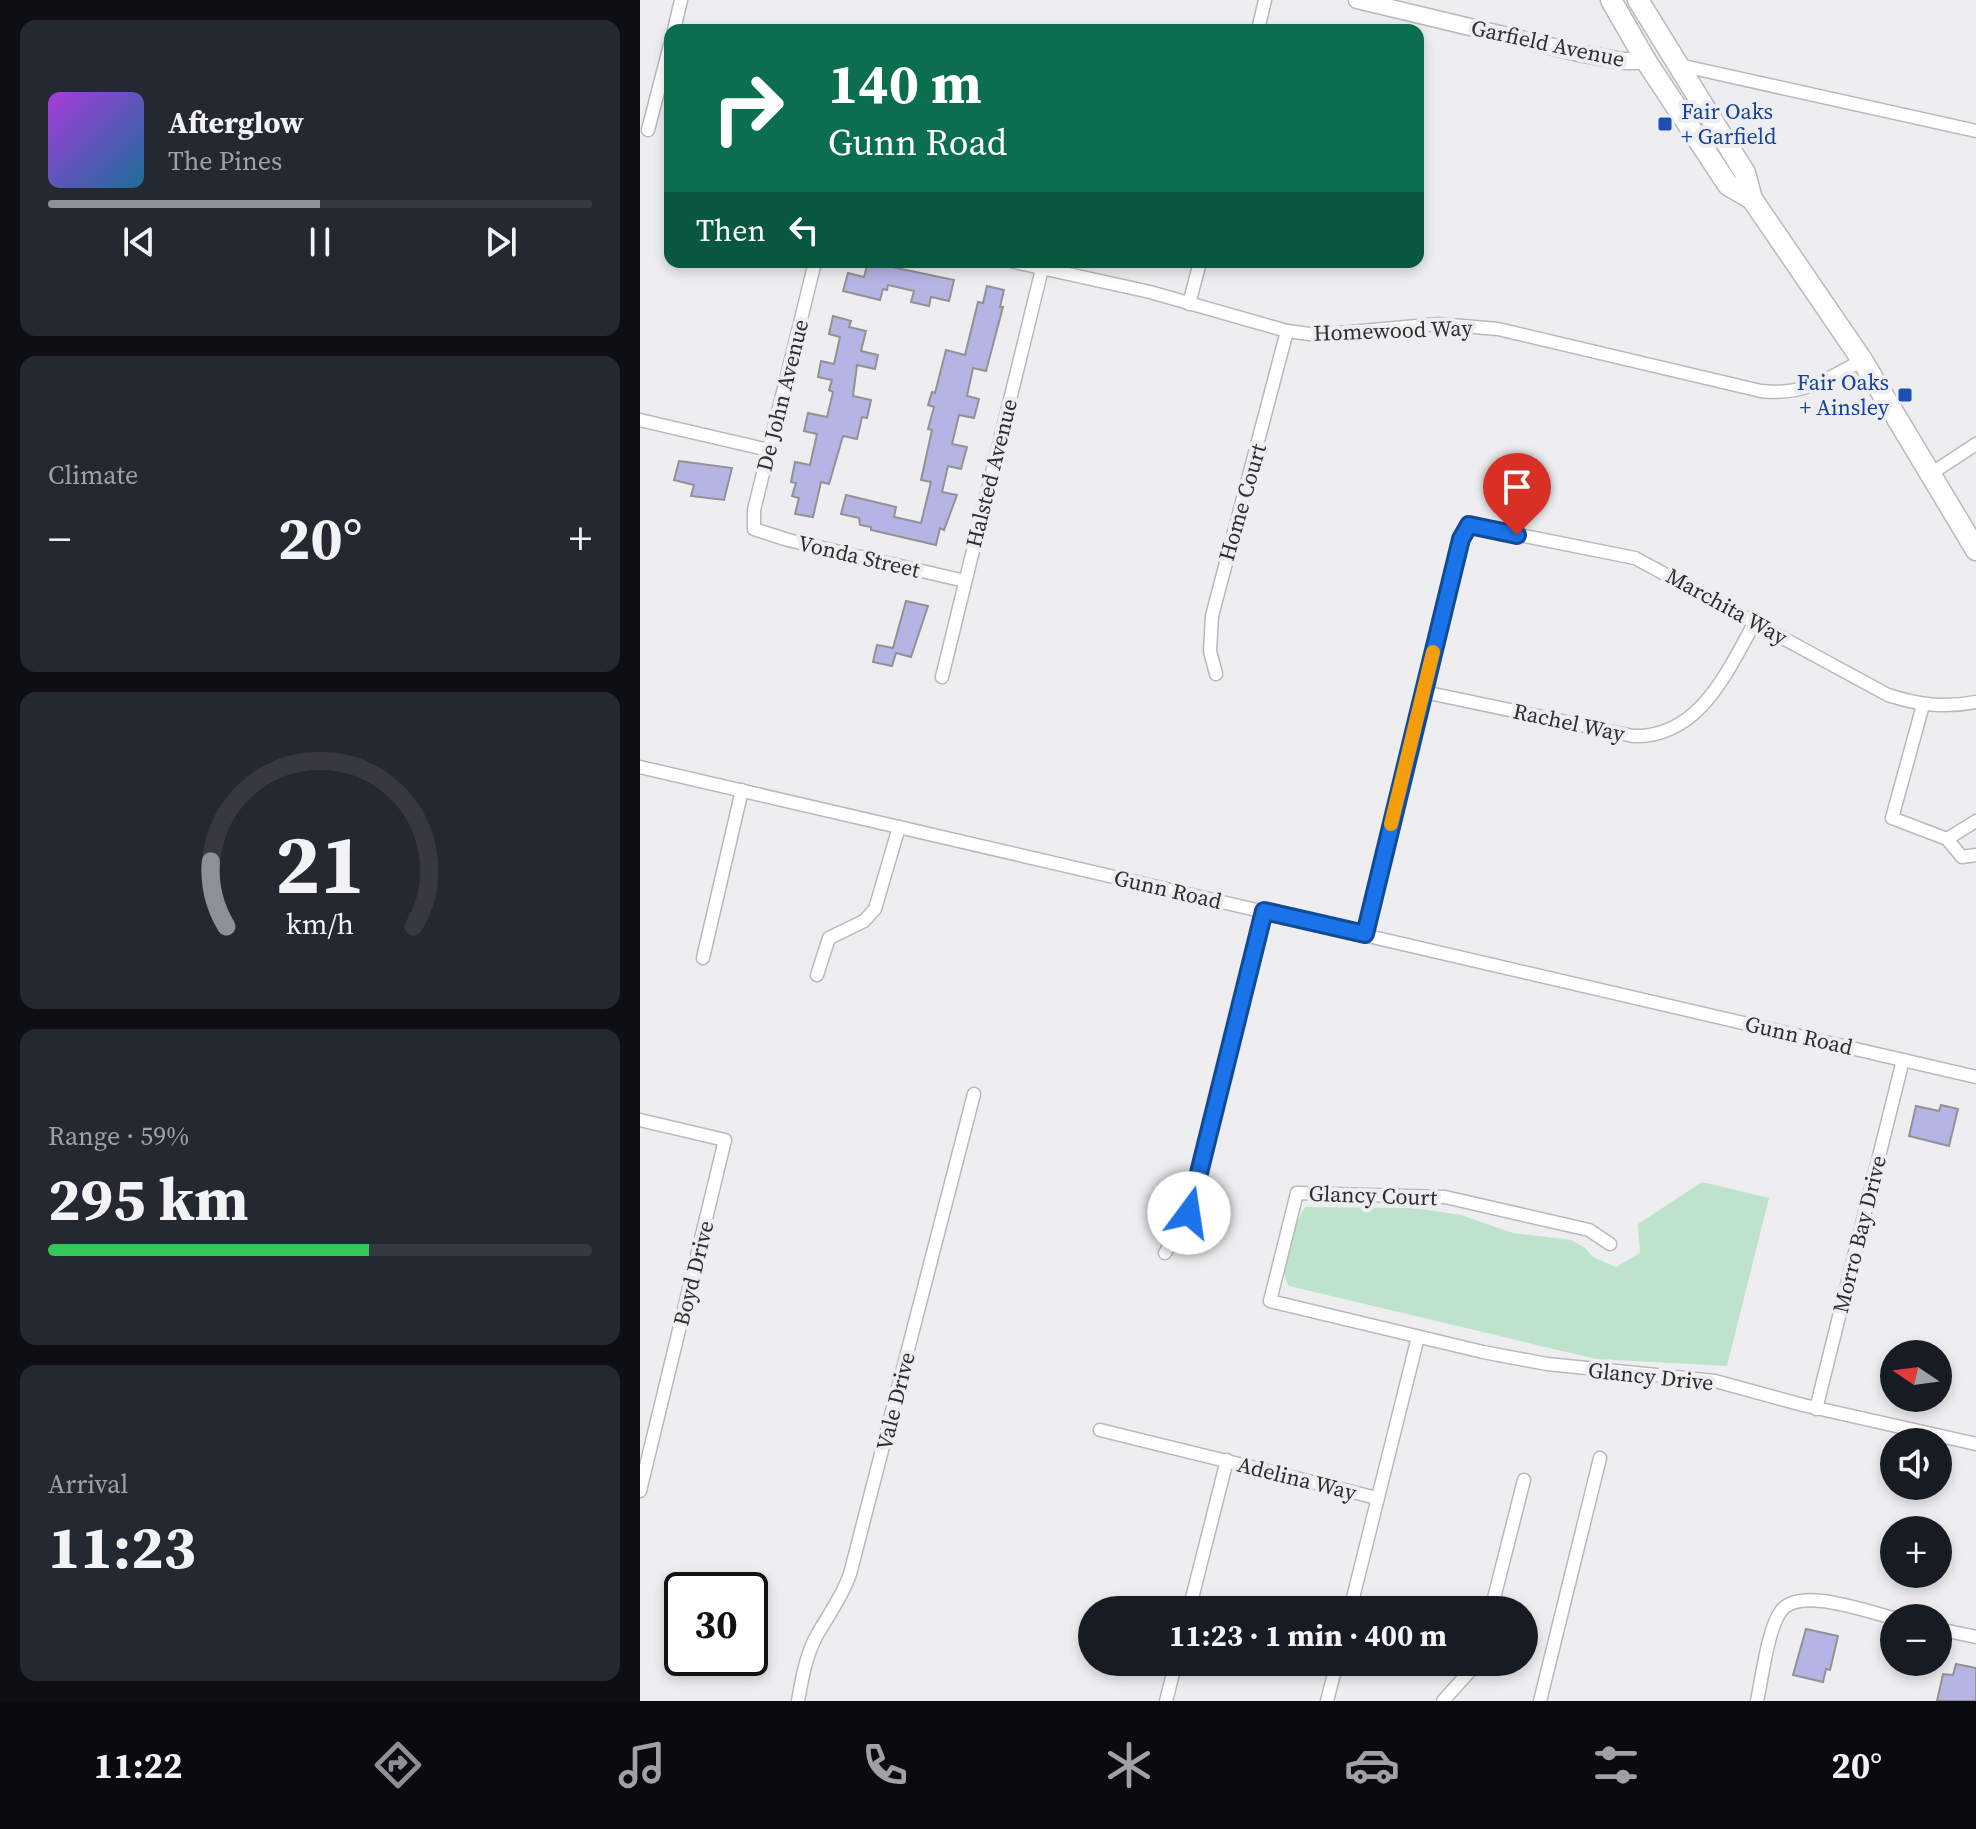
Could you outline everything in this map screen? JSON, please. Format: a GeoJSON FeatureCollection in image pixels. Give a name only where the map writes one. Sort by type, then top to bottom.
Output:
{"type":"FeatureCollection","features":[{"type":"Feature","properties":{"kind":"main road"},"geometry":{"type":"LineString","coordinates":[[1611,0],[1646,61],[1673,80],[1862,360],[1976,550]]}},
{"type":"Feature","properties":{"kind":"main road"},"geometry":{"type":"LineString","coordinates":[[1625,0],[1660,54],[1678,65]]}},
{"type":"Feature","properties":{"kind":"main road"},"geometry":{"type":"LineString","coordinates":[[1638,0],[1745,173],[1752,199]]}},
{"type":"Feature","properties":{"kind":"street"},"geometry":{"type":"LineString","coordinates":[[675,24],[681,0]]}},
{"type":"Feature","properties":{"kind":"street"},"geometry":{"type":"LineString","coordinates":[[1259,24],[1265,0]]}},
{"type":"Feature","properties":{"kind":"street","name":"Garfield Avenue"},"geometry":{"type":"LineString","coordinates":[[1357,0],[1583,54],[1623,61],[1646,61]]}},
{"type":"Feature","properties":{"kind":"street"},"geometry":{"type":"LineString","coordinates":[[1678,65],[1976,131]]}},
{"type":"Feature","properties":{"kind":"street"},"geometry":{"type":"LineString","coordinates":[[648,130],[664,68]]}},
{"type":"Feature","properties":{"kind":"street","name":"De John Avenue"},"geometry":{"type":"LineString","coordinates":[[754,529],[754,510],[814,268]]}},
{"type":"Feature","properties":{"kind":"street","name":"Homewood Way"},"geometry":{"type":"LineString","coordinates":[[1038,268],[1287,331],[1317,335],[1439,324],[1469,325],[1498,329],[1773,393],[1797,391],[1820,384],[1862,360]]}},
{"type":"Feature","properties":{"kind":"street"},"geometry":{"type":"LineString","coordinates":[[1189,304],[1198,268]]}},
{"type":"Feature","properties":{"kind":"street","name":"Halsted Avenue"},"geometry":{"type":"LineString","coordinates":[[942,677],[1042,269]]}},
{"type":"Feature","properties":{"kind":"street","name":"Home Court"},"geometry":{"type":"LineString","coordinates":[[1216,674],[1210,651],[1212,616],[1287,331]]}},
{"type":"Feature","properties":{"kind":"street"},"geometry":{"type":"LineString","coordinates":[[640,420],[769,450]]}},
{"type":"Feature","properties":{"kind":"street"},"geometry":{"type":"LineString","coordinates":[[1932,473],[1976,444]]}},
{"type":"Feature","properties":{"kind":"street","name":"Marchita Way"},"geometry":{"type":"LineString","coordinates":[[1424,692],[1461,539],[1469,525],[1635,558],[1888,695],[1923,705],[1945,707],[1976,702]]}},
{"type":"Feature","properties":{"kind":"street","name":"Vonda Street"},"geometry":{"type":"LineString","coordinates":[[754,529],[788,540],[965,581]]}},
{"type":"Feature","properties":{"kind":"street","name":"Rachel Way"},"geometry":{"type":"LineString","coordinates":[[1424,692],[1633,736],[1653,735],[1673,729],[1698,710],[1732,663],[1755,622]]}},
{"type":"Feature","properties":{"kind":"street"},"geometry":{"type":"LineString","coordinates":[[1365,934],[1424,692]]}},
{"type":"Feature","properties":{"kind":"street"},"geometry":{"type":"LineString","coordinates":[[1923,705],[1892,818],[1947,839],[1962,857],[1976,855]]}},
{"type":"Feature","properties":{"kind":"street","name":"Gunn Road"},"geometry":{"type":"LineString","coordinates":[[640,767],[1976,1077]]}},
{"type":"Feature","properties":{"kind":"street"},"geometry":{"type":"LineString","coordinates":[[703,958],[742,790]]}},
{"type":"Feature","properties":{"kind":"street"},"geometry":{"type":"LineString","coordinates":[[1947,839],[1976,821]]}},
{"type":"Feature","properties":{"kind":"street"},"geometry":{"type":"LineString","coordinates":[[817,975],[829,938],[864,921],[875,909],[899,827]]}},
{"type":"Feature","properties":{"kind":"street"},"geometry":{"type":"LineString","coordinates":[[1165,1253],[1189,1213],[1264,911]]}},
{"type":"Feature","properties":{"kind":"street","name":"Morro Bay Drive"},"geometry":{"type":"LineString","coordinates":[[1816,1409],[1903,1060]]}},
{"type":"Feature","properties":{"kind":"street","name":"Vale Drive"},"geometry":{"type":"LineString","coordinates":[[798,1701],[805,1666],[816,1637],[841,1598],[850,1574],[974,1094]]}},
{"type":"Feature","properties":{"kind":"street","name":"Boyd Drive"},"geometry":{"type":"LineString","coordinates":[[640,1120],[725,1140],[640,1491]]}},
{"type":"Feature","properties":{"kind":"street","name":"Glancy Court"},"geometry":{"type":"LineString","coordinates":[[1418,1337],[1270,1301],[1297,1193],[1445,1197],[1589,1230],[1610,1244]]}},
{"type":"Feature","properties":{"kind":"street"},"geometry":{"type":"LineString","coordinates":[[1353,1596],[1418,1337]]}},
{"type":"Feature","properties":{"kind":"street","name":"Glancy Drive"},"geometry":{"type":"LineString","coordinates":[[1418,1337],[1547,1364],[1715,1381],[1816,1409],[1976,1444]]}},
{"type":"Feature","properties":{"kind":"street"},"geometry":{"type":"LineString","coordinates":[[1100,1430],[1227,1460]]}},
{"type":"Feature","properties":{"kind":"street"},"geometry":{"type":"LineString","coordinates":[[1540,1701],[1600,1458]]}},
{"type":"Feature","properties":{"kind":"street","name":"Adelina Way"},"geometry":{"type":"LineString","coordinates":[[1193,1596],[1227,1460],[1377,1498]]}},
{"type":"Feature","properties":{"kind":"street"},"geometry":{"type":"LineString","coordinates":[[1495,1596],[1524,1480]]}},
{"type":"Feature","properties":{"kind":"street"},"geometry":{"type":"LineString","coordinates":[[1757,1701],[1776,1619],[1788,1604],[1806,1598],[1880,1615]]}},
{"type":"Feature","properties":{"kind":"street"},"geometry":{"type":"LineString","coordinates":[[1952,1632],[1976,1637]]}},
{"type":"Feature","properties":{"kind":"street"},"geometry":{"type":"LineString","coordinates":[[1166,1701],[1172,1676]]}},
{"type":"Feature","properties":{"kind":"street"},"geometry":{"type":"LineString","coordinates":[[1327,1701],[1333,1676]]}},
{"type":"Feature","properties":{"kind":"street"},"geometry":{"type":"LineString","coordinates":[[1443,1701],[1465,1676]]}},
{"type":"Feature","properties":{"kind":"green space"},"geometry":{"type":"Polygon","coordinates":[[[1702,1182],[1769,1198],[1727,1366],[1596,1359],[1289,1286],[1285,1277],[1288,1246],[1305,1207],[1415,1208],[1461,1215],[1513,1233],[1571,1240],[1593,1257],[1616,1267],[1640,1253],[1638,1224],[1702,1182]]]}},
{"type":"Feature","properties":{"kind":"building"},"geometry":{"type":"Polygon","coordinates":[[[866,268],[897,268],[954,280],[949,301],[931,297],[929,306],[911,302],[914,291],[888,285],[887,290],[883,289],[880,300],[843,291],[848,273],[864,277],[866,268]]]}},
{"type":"Feature","properties":{"kind":"building"},"geometry":{"type":"Polygon","coordinates":[[[987,286],[1004,290],[1000,307],[1003,307],[986,371],[973,368],[967,396],[979,399],[974,418],[959,415],[952,444],[967,447],[961,469],[948,466],[942,492],[957,495],[944,530],[940,528],[936,545],[871,530],[871,527],[860,525],[859,518],[841,514],[846,495],[896,507],[894,517],[921,523],[931,482],[921,480],[932,430],[928,429],[934,407],[928,405],[932,392],[935,393],[946,350],[965,355],[978,302],[983,303],[987,286]]]}},
{"type":"Feature","properties":{"kind":"building"},"geometry":{"type":"Polygon","coordinates":[[[833,316],[851,321],[849,327],[866,331],[861,351],[878,355],[875,369],[857,365],[853,396],[871,400],[867,418],[862,417],[857,439],[843,436],[829,484],[821,482],[813,517],[795,514],[799,498],[792,496],[796,483],[791,482],[795,462],[810,465],[817,434],[804,431],[808,413],[827,417],[833,392],[829,390],[832,380],[818,377],[821,361],[834,364],[840,337],[829,334],[833,316]]]}},
{"type":"Feature","properties":{"kind":"building"},"geometry":{"type":"Polygon","coordinates":[[[679,461],[732,468],[724,500],[691,496],[694,485],[674,480],[679,461]]]}},
{"type":"Feature","properties":{"kind":"building"},"geometry":{"type":"Polygon","coordinates":[[[906,601],[928,606],[911,657],[896,653],[892,666],[873,662],[877,645],[893,648],[906,601]]]}},
{"type":"Feature","properties":{"kind":"building"},"geometry":{"type":"Polygon","coordinates":[[[1941,1105],[1958,1109],[1949,1146],[1909,1136],[1916,1106],[1939,1111],[1941,1105]]]}},
{"type":"Feature","properties":{"kind":"building"},"geometry":{"type":"Polygon","coordinates":[[[1806,1629],[1838,1636],[1830,1670],[1826,1669],[1823,1682],[1793,1675],[1806,1629]]]}},
{"type":"Feature","properties":{"kind":"building"},"geometry":{"type":"Polygon","coordinates":[[[1956,1664],[1976,1668],[1976,1701],[1937,1701],[1943,1676],[1953,1675],[1956,1664]]]}},
{"type":"Feature","properties":{"kind":"slow traffic"},"geometry":{"type":"LineString","coordinates":[[1391,824],[1433,652]]}},
{"type":"Feature","properties":{"kind":"place","name":"Fair Oaks + Garfield"},"geometry":{"type":"Point","coordinates":[1665,124]}},
{"type":"Feature","properties":{"kind":"place","name":"Fair Oaks + Ainsley"},"geometry":{"type":"Point","coordinates":[1905,395]}},
{"type":"Feature","properties":{"kind":"route"},"geometry":{"type":"LineString","coordinates":[[1189,1213],[1264,911],[1365,934],[1461,539],[1469,525],[1517,535]]}}]}
